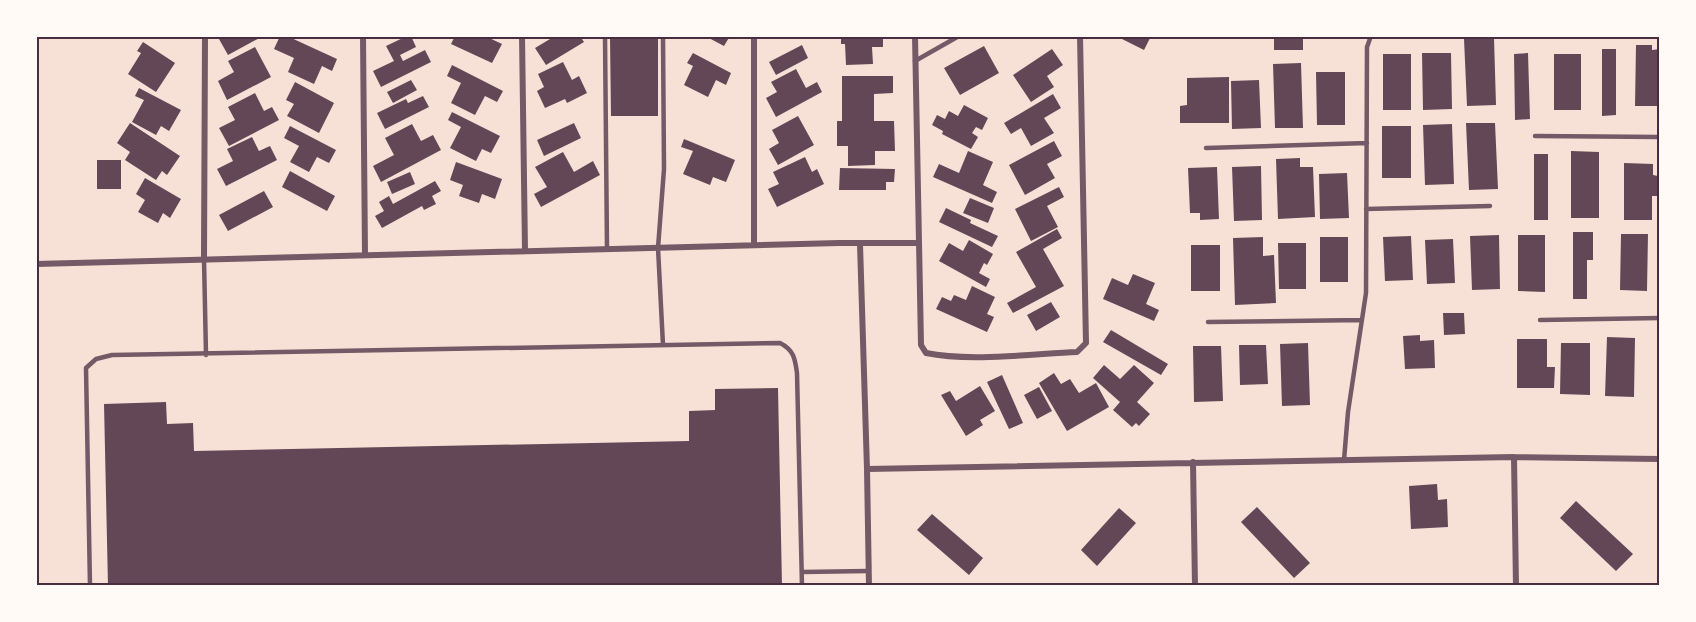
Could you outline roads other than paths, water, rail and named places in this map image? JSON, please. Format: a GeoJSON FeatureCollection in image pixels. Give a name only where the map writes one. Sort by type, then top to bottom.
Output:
{"type":"FeatureCollection","features":[{"type":"Feature","properties":{"kind":"street"},"geometry":{"type":"LineString","coordinates":[[204,260],[205,36]]}},
{"type":"Feature","properties":{"kind":"street"},"geometry":{"type":"LineString","coordinates":[[363,36],[365,255]]}},
{"type":"Feature","properties":{"kind":"street"},"geometry":{"type":"LineString","coordinates":[[522,36],[525,251]]}},
{"type":"Feature","properties":{"kind":"street"},"geometry":{"type":"LineString","coordinates":[[754,36],[754,245]]}},
{"type":"Feature","properties":{"kind":"street"},"geometry":{"type":"LineString","coordinates":[[915,36],[921,345],[926,353],[936,355],[985,356],[1077,352],[1086,343],[1080,36]]}},
{"type":"Feature","properties":{"kind":"street"},"geometry":{"type":"LineString","coordinates":[[36,264],[754,245],[918,243]]}},
{"type":"Feature","properties":{"kind":"street"},"geometry":{"type":"LineString","coordinates":[[860,244],[869,586]]}},
{"type":"Feature","properties":{"kind":"street"},"geometry":{"type":"LineString","coordinates":[[867,469],[1514,457],[1660,459]]}},
{"type":"Feature","properties":{"kind":"street"},"geometry":{"type":"LineString","coordinates":[[1514,457],[1516,586]]}},
{"type":"Feature","properties":{"kind":"street"},"geometry":{"type":"LineString","coordinates":[[1192,462],[1195,586]]}},
{"type":"Feature","properties":{"kind":"lane"},"geometry":{"type":"LineString","coordinates":[[605,36],[607,249]]}},
{"type":"Feature","properties":{"kind":"lane"},"geometry":{"type":"LineString","coordinates":[[663,36],[664,169],[658,248],[663,345]]}},
{"type":"Feature","properties":{"kind":"lane"},"geometry":{"type":"LineString","coordinates":[[915,61],[959,36]]}},
{"type":"Feature","properties":{"kind":"lane"},"geometry":{"type":"LineString","coordinates":[[1344,460],[1348,412],[1366,293],[1367,47],[1371,36]]}},
{"type":"Feature","properties":{"kind":"lane"},"geometry":{"type":"LineString","coordinates":[[1535,136],[1660,137]]}},
{"type":"Feature","properties":{"kind":"lane"},"geometry":{"type":"LineString","coordinates":[[1206,148],[1367,143]]}},
{"type":"Feature","properties":{"kind":"lane"},"geometry":{"type":"LineString","coordinates":[[1366,208],[1490,206]]}},
{"type":"Feature","properties":{"kind":"lane"},"geometry":{"type":"LineString","coordinates":[[204,260],[206,355]]}},
{"type":"Feature","properties":{"kind":"lane"},"geometry":{"type":"LineString","coordinates":[[1540,320],[1660,318]]}},
{"type":"Feature","properties":{"kind":"lane"},"geometry":{"type":"LineString","coordinates":[[1208,322],[1362,320]]}},
{"type":"Feature","properties":{"kind":"lane"},"geometry":{"type":"LineString","coordinates":[[90,586],[86,368],[96,359],[112,355],[780,343],[788,347],[794,356],[797,373],[802,586]]}},
{"type":"Feature","properties":{"kind":"lane"},"geometry":{"type":"LineString","coordinates":[[802,572],[868,571]]}}]}
